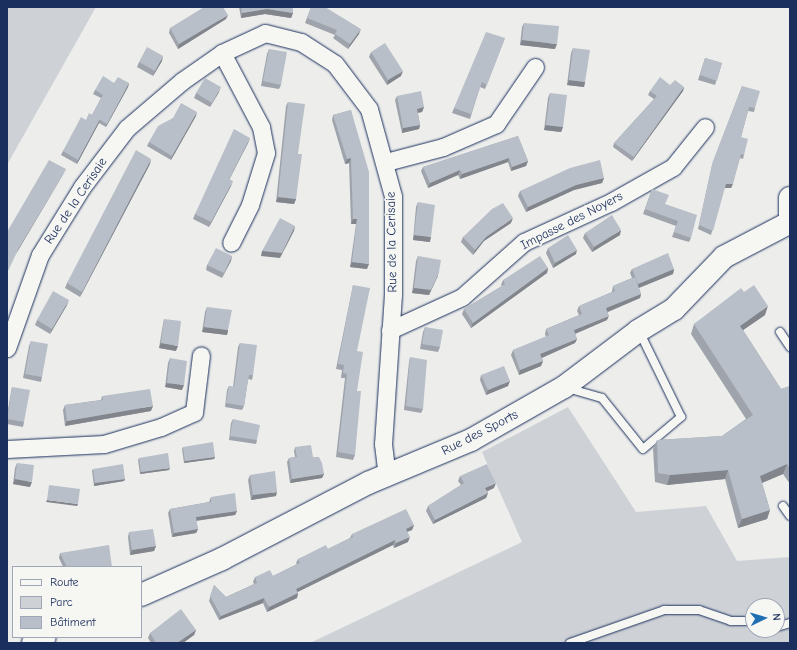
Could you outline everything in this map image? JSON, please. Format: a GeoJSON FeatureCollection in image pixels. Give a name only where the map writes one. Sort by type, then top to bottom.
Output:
{"type":"FeatureCollection","features":[{"type":"Feature","properties":{"kind":"street","name":"Rue de la Cerisaie"},"geometry":{"type":"LineString","coordinates":[[7,348],[40,255],[82,187],[127,128],[182,81],[222,53],[265,33],[301,42],[335,64],[369,109],[386,162],[393,196],[390,330],[384,444],[387,477]]}},
{"type":"Feature","properties":{"kind":"street"},"geometry":{"type":"LineString","coordinates":[[222,53],[261,127],[266,153],[250,205],[231,243]]}},
{"type":"Feature","properties":{"kind":"street"},"geometry":{"type":"LineString","coordinates":[[386,162],[442,147],[496,124],[535,67]]}},
{"type":"Feature","properties":{"kind":"street","name":"Impasse des Noyers"},"geometry":{"type":"LineString","coordinates":[[390,330],[462,297],[524,242],[611,202],[672,167],[705,127]]}},
{"type":"Feature","properties":{"kind":"street"},"geometry":{"type":"LineString","coordinates":[[789,223],[790,198]]}},
{"type":"Feature","properties":{"kind":"street","name":"Rue des Sports"},"geometry":{"type":"LineString","coordinates":[[142,595],[222,559],[368,483],[387,477],[471,440],[564,387],[638,331],[674,309],[724,257],[789,223]]}},
{"type":"Feature","properties":{"kind":"street"},"geometry":{"type":"LineString","coordinates":[[7,449],[104,444],[161,427],[194,412],[201,355]]}},
{"type":"Feature","properties":{"kind":"street"},"geometry":{"type":"LineString","coordinates":[[33,643],[43,638]]}},
{"type":"Feature","properties":{"kind":"lane"},"geometry":{"type":"LineString","coordinates":[[564,387],[602,398],[643,449],[681,416],[638,331]]}},
{"type":"Feature","properties":{"kind":"lane"},"geometry":{"type":"LineString","coordinates":[[780,332],[790,347]]}},
{"type":"Feature","properties":{"kind":"lane"},"geometry":{"type":"LineString","coordinates":[[783,506],[790,516]]}},
{"type":"Feature","properties":{"kind":"lane"},"geometry":{"type":"LineString","coordinates":[[570,643],[642,614],[668,609],[699,610],[731,621],[745,621]]}},
{"type":"Feature","properties":{"kind":"green space"},"geometry":{"type":"Polygon","coordinates":[[[7,7],[96,7],[7,165],[7,7]]]}},
{"type":"Feature","properties":{"kind":"green space"},"geometry":{"type":"Polygon","coordinates":[[[568,407],[636,512],[706,506],[737,561],[790,557],[790,643],[310,643],[522,542],[482,452],[568,407]]]}},
{"type":"Feature","properties":{"kind":"building"},"geometry":{"type":"Polygon","coordinates":[[[204,7],[223,7],[228,15],[179,44],[170,28],[204,7]]]}},
{"type":"Feature","properties":{"kind":"building"},"geometry":{"type":"Polygon","coordinates":[[[241,7],[293,7],[293,13],[267,9],[242,13],[241,7]]]}},
{"type":"Feature","properties":{"kind":"building"},"geometry":{"type":"Polygon","coordinates":[[[311,7],[325,7],[361,29],[350,44],[335,34],[337,30],[307,18],[311,7]]]}},
{"type":"Feature","properties":{"kind":"building"},"geometry":{"type":"Polygon","coordinates":[[[524,23],[559,26],[557,44],[522,40],[524,23]]]}},
{"type":"Feature","properties":{"kind":"building"},"geometry":{"type":"Polygon","coordinates":[[[486,32],[505,38],[487,85],[482,82],[471,114],[454,108],[486,32]]]}},
{"type":"Feature","properties":{"kind":"building"},"geometry":{"type":"Polygon","coordinates":[[[385,43],[403,71],[388,80],[371,52],[385,43]]]}},
{"type":"Feature","properties":{"kind":"building"},"geometry":{"type":"Polygon","coordinates":[[[147,47],[163,56],[155,71],[139,62],[147,47]]]}},
{"type":"Feature","properties":{"kind":"building"},"geometry":{"type":"Polygon","coordinates":[[[573,48],[590,50],[585,82],[569,80],[573,48]]]}},
{"type":"Feature","properties":{"kind":"building"},"geometry":{"type":"Polygon","coordinates":[[[269,49],[287,52],[281,85],[263,81],[269,49]]]}},
{"type":"Feature","properties":{"kind":"building"},"geometry":{"type":"Polygon","coordinates":[[[705,58],[722,63],[717,81],[700,75],[705,58]]]}},
{"type":"Feature","properties":{"kind":"building"},"geometry":{"type":"Polygon","coordinates":[[[103,76],[114,83],[118,77],[129,83],[107,124],[92,115],[103,95],[95,90],[103,76]]]}},
{"type":"Feature","properties":{"kind":"building"},"geometry":{"type":"Polygon","coordinates":[[[660,77],[670,85],[675,80],[684,87],[634,157],[614,143],[657,96],[650,91],[660,77]]]}},
{"type":"Feature","properties":{"kind":"building"},"geometry":{"type":"Polygon","coordinates":[[[205,78],[221,87],[212,103],[196,93],[205,78]]]}},
{"type":"Feature","properties":{"kind":"building"},"geometry":{"type":"Polygon","coordinates":[[[742,86],[760,91],[755,108],[749,107],[741,137],[748,139],[744,155],[741,154],[733,184],[726,184],[713,231],[699,225],[713,161],[742,86]]]}},
{"type":"Feature","properties":{"kind":"building"},"geometry":{"type":"Polygon","coordinates":[[[421,91],[424,107],[417,109],[420,125],[403,128],[397,96],[421,91]]]}},
{"type":"Feature","properties":{"kind":"building"},"geometry":{"type":"Polygon","coordinates":[[[550,93],[567,95],[563,127],[546,125],[550,93]]]}},
{"type":"Feature","properties":{"kind":"building"},"geometry":{"type":"Polygon","coordinates":[[[288,102],[305,104],[298,154],[302,154],[296,199],[278,197],[288,102]]]}},
{"type":"Feature","properties":{"kind":"building"},"geometry":{"type":"Polygon","coordinates":[[[181,103],[197,112],[172,156],[149,142],[158,126],[173,118],[181,103]]]}},
{"type":"Feature","properties":{"kind":"building"},"geometry":{"type":"Polygon","coordinates":[[[351,110],[369,172],[369,264],[352,262],[357,219],[353,219],[351,158],[347,159],[333,115],[351,110]]]}},
{"type":"Feature","properties":{"kind":"building"},"geometry":{"type":"Polygon","coordinates":[[[89,113],[100,119],[78,160],[63,151],[81,117],[86,120],[89,113]]]}},
{"type":"Feature","properties":{"kind":"building"},"geometry":{"type":"Polygon","coordinates":[[[234,129],[250,138],[229,179],[233,181],[211,222],[195,214],[234,129]]]}},
{"type":"Feature","properties":{"kind":"building"},"geometry":{"type":"Polygon","coordinates":[[[518,136],[528,161],[512,167],[509,158],[462,174],[460,170],[430,183],[423,167],[518,136]]]}},
{"type":"Feature","properties":{"kind":"building"},"geometry":{"type":"Polygon","coordinates":[[[136,150],[151,159],[82,292],[67,283],[136,150]]]}},
{"type":"Feature","properties":{"kind":"building"},"geometry":{"type":"Polygon","coordinates":[[[49,160],[66,169],[18,249],[7,273],[7,232],[49,160]]]}},
{"type":"Feature","properties":{"kind":"building"},"geometry":{"type":"Polygon","coordinates":[[[600,160],[604,178],[576,185],[528,207],[520,191],[570,168],[600,160]]]}},
{"type":"Feature","properties":{"kind":"building"},"geometry":{"type":"Polygon","coordinates":[[[652,189],[669,195],[665,204],[697,215],[691,238],[674,232],[678,221],[645,209],[652,189]]]}},
{"type":"Feature","properties":{"kind":"building"},"geometry":{"type":"Polygon","coordinates":[[[418,202],[435,205],[431,237],[414,235],[418,202]]]}},
{"type":"Feature","properties":{"kind":"building"},"geometry":{"type":"Polygon","coordinates":[[[503,203],[513,218],[486,237],[475,250],[463,237],[492,209],[503,203]]]}},
{"type":"Feature","properties":{"kind":"building"},"geometry":{"type":"Polygon","coordinates":[[[612,215],[621,230],[594,247],[585,233],[612,215]]]}},
{"type":"Feature","properties":{"kind":"building"},"geometry":{"type":"Polygon","coordinates":[[[280,218],[295,226],[282,253],[262,251],[280,218]]]}},
{"type":"Feature","properties":{"kind":"building"},"geometry":{"type":"Polygon","coordinates":[[[568,235],[577,250],[555,263],[548,248],[568,235]]]}},
{"type":"Feature","properties":{"kind":"building"},"geometry":{"type":"Polygon","coordinates":[[[216,248],[232,256],[224,273],[207,265],[216,248]]]}},
{"type":"Feature","properties":{"kind":"building"},"geometry":{"type":"Polygon","coordinates":[[[668,253],[674,269],[638,284],[632,269],[668,253]]]}},
{"type":"Feature","properties":{"kind":"building"},"geometry":{"type":"Polygon","coordinates":[[[418,256],[441,260],[439,272],[431,290],[414,288],[418,256]]]}},
{"type":"Feature","properties":{"kind":"building"},"geometry":{"type":"Polygon","coordinates":[[[540,256],[548,268],[473,323],[464,309],[505,284],[503,280],[540,256]]]}},
{"type":"Feature","properties":{"kind":"building"},"geometry":{"type":"Polygon","coordinates":[[[635,277],[641,294],[606,308],[609,316],[574,330],[577,339],[540,354],[543,361],[520,370],[513,350],[549,335],[546,329],[582,314],[579,306],[615,291],[613,286],[635,277]]]}},
{"type":"Feature","properties":{"kind":"building"},"geometry":{"type":"Polygon","coordinates":[[[353,285],[370,288],[357,351],[363,352],[357,391],[361,391],[355,455],[338,452],[347,374],[343,373],[344,365],[338,364],[353,285]]]}},
{"type":"Feature","properties":{"kind":"building"},"geometry":{"type":"Polygon","coordinates":[[[754,285],[768,306],[740,326],[781,389],[790,386],[790,469],[787,464],[760,476],[770,510],[742,519],[728,470],[670,475],[658,473],[657,440],[722,436],[753,415],[694,324],[741,288],[744,292],[754,285]]]}},
{"type":"Feature","properties":{"kind":"building"},"geometry":{"type":"Polygon","coordinates":[[[53,291],[69,300],[52,329],[37,320],[53,291]]]}},
{"type":"Feature","properties":{"kind":"building"},"geometry":{"type":"Polygon","coordinates":[[[207,307],[232,310],[228,330],[204,327],[207,307]]]}},
{"type":"Feature","properties":{"kind":"building"},"geometry":{"type":"Polygon","coordinates":[[[164,319],[181,321],[178,346],[161,343],[164,319]]]}},
{"type":"Feature","properties":{"kind":"building"},"geometry":{"type":"Polygon","coordinates":[[[425,327],[443,330],[440,347],[422,344],[425,327]]]}},
{"type":"Feature","properties":{"kind":"building"},"geometry":{"type":"Polygon","coordinates":[[[31,341],[48,344],[42,377],[25,374],[31,341]]]}},
{"type":"Feature","properties":{"kind":"building"},"geometry":{"type":"Polygon","coordinates":[[[240,343],[257,345],[253,375],[249,375],[244,406],[226,403],[229,386],[234,387],[240,343]]]}},
{"type":"Feature","properties":{"kind":"building"},"geometry":{"type":"Polygon","coordinates":[[[410,357],[427,360],[423,409],[406,406],[410,357]]]}},
{"type":"Feature","properties":{"kind":"building"},"geometry":{"type":"Polygon","coordinates":[[[170,358],[187,361],[184,385],[167,383],[170,358]]]}},
{"type":"Feature","properties":{"kind":"building"},"geometry":{"type":"Polygon","coordinates":[[[504,366],[510,381],[488,390],[481,375],[504,366]]]}},
{"type":"Feature","properties":{"kind":"building"},"geometry":{"type":"Polygon","coordinates":[[[12,387],[30,390],[24,422],[7,419],[12,387]]]}},
{"type":"Feature","properties":{"kind":"building"},"geometry":{"type":"Polygon","coordinates":[[[150,389],[153,406],[67,421],[65,405],[103,400],[102,396],[150,389]]]}},
{"type":"Feature","properties":{"kind":"building"},"geometry":{"type":"Polygon","coordinates":[[[233,419],[260,425],[257,440],[230,436],[233,419]]]}},
{"type":"Feature","properties":{"kind":"building"},"geometry":{"type":"Polygon","coordinates":[[[213,442],[215,457],[185,461],[183,447],[213,442]]]}},
{"type":"Feature","properties":{"kind":"building"},"geometry":{"type":"Polygon","coordinates":[[[311,445],[313,457],[319,457],[324,474],[292,479],[289,458],[297,457],[295,447],[311,445]]]}},
{"type":"Feature","properties":{"kind":"building"},"geometry":{"type":"Polygon","coordinates":[[[168,453],[170,468],[141,472],[139,458],[168,453]]]}},
{"type":"Feature","properties":{"kind":"building"},"geometry":{"type":"Polygon","coordinates":[[[17,463],[34,465],[32,482],[15,479],[17,463]]]}},
{"type":"Feature","properties":{"kind":"building"},"geometry":{"type":"Polygon","coordinates":[[[123,464],[125,479],[95,483],[93,469],[123,464]]]}},
{"type":"Feature","properties":{"kind":"building"},"geometry":{"type":"Polygon","coordinates":[[[487,464],[496,483],[485,488],[488,493],[435,520],[428,506],[464,483],[460,476],[487,464]]]}},
{"type":"Feature","properties":{"kind":"building"},"geometry":{"type":"Polygon","coordinates":[[[275,471],[277,492],[253,495],[250,475],[275,471]]]}},
{"type":"Feature","properties":{"kind":"building"},"geometry":{"type":"Polygon","coordinates":[[[49,485],[80,489],[78,504],[47,500],[49,485]]]}},
{"type":"Feature","properties":{"kind":"building"},"geometry":{"type":"Polygon","coordinates":[[[235,493],[237,511],[196,517],[198,529],[174,533],[170,509],[211,502],[211,497],[235,493]]]}},
{"type":"Feature","properties":{"kind":"building"},"geometry":{"type":"Polygon","coordinates":[[[406,509],[414,525],[406,529],[410,537],[396,543],[395,540],[296,589],[298,593],[269,607],[264,598],[221,616],[210,596],[214,585],[226,597],[257,583],[255,577],[270,570],[273,576],[300,563],[298,559],[326,545],[328,549],[353,537],[352,534],[406,509]]]}},
{"type":"Feature","properties":{"kind":"building"},"geometry":{"type":"Polygon","coordinates":[[[153,529],[156,546],[132,550],[129,532],[153,529]]]}},
{"type":"Feature","properties":{"kind":"building"},"geometry":{"type":"Polygon","coordinates":[[[109,545],[112,566],[66,566],[60,553],[109,545]]]}},
{"type":"Feature","properties":{"kind":"building"},"geometry":{"type":"Polygon","coordinates":[[[181,609],[196,630],[177,643],[156,643],[150,633],[181,609]]]}}]}
